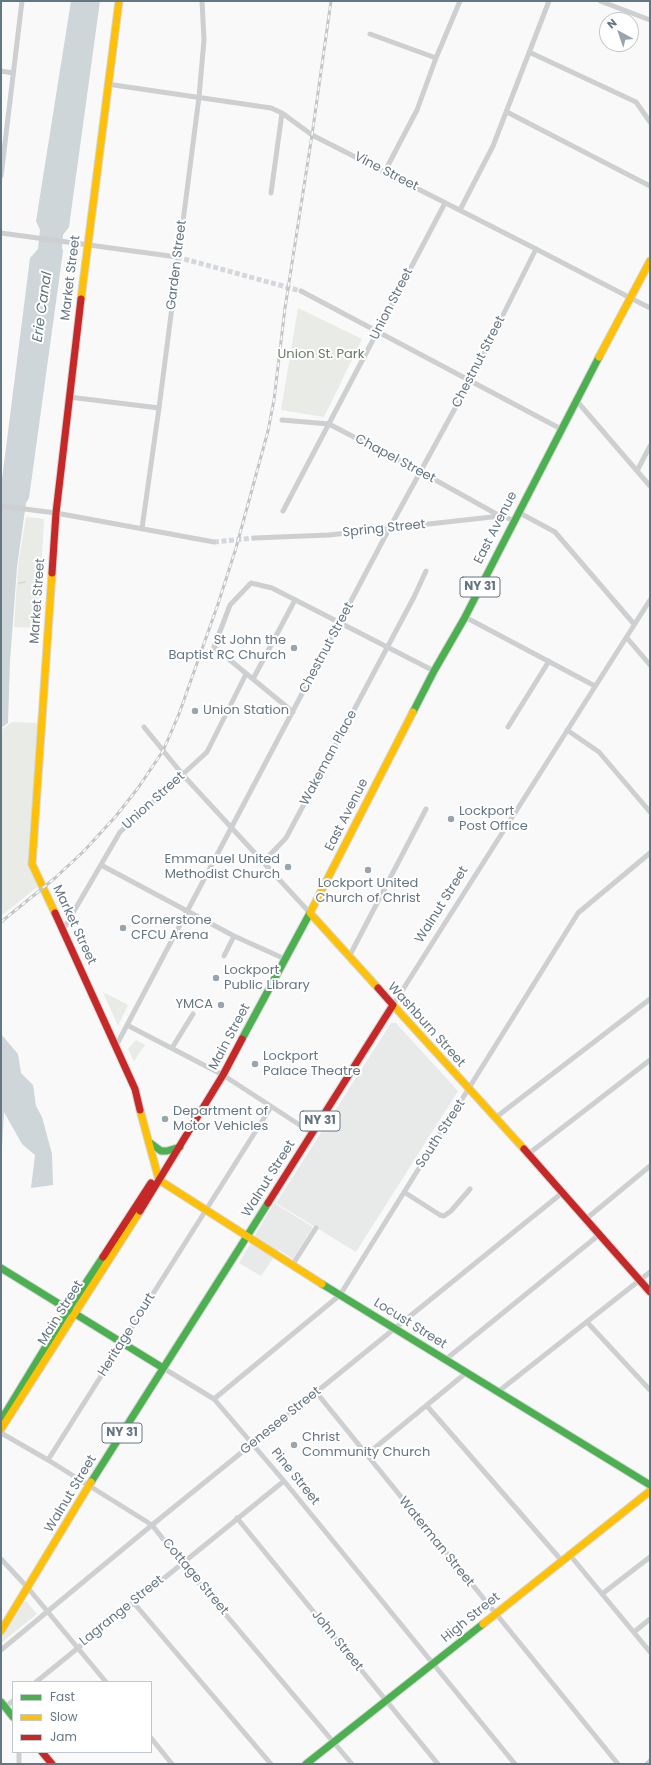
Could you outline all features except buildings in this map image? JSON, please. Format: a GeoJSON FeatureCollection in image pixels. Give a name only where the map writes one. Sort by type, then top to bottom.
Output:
{"type":"FeatureCollection","features":[{"type":"Feature","properties":{"kind":"main road","name":"Market Street"},"geometry":{"type":"LineString","coordinates":[[119,1],[86,244],[56,513],[32,864],[135,1089],[158,1176]]}},
{"type":"Feature","properties":{"kind":"main road","name":"East Avenue"},"geometry":{"type":"LineString","coordinates":[[310,913],[434,671],[465,616],[513,520],[650,261]]}},
{"type":"Feature","properties":{"kind":"main road","name":"Washburn Street"},"geometry":{"type":"LineString","coordinates":[[310,913],[349,958],[600,1234],[650,1292]]}},
{"type":"Feature","properties":{"kind":"main road","name":"Main Street"},"geometry":{"type":"LineString","coordinates":[[1,1419],[158,1176],[180,1147],[283,959],[310,913]]}},
{"type":"Feature","properties":{"kind":"main road","name":"Walnut Street"},"geometry":{"type":"LineString","coordinates":[[1,1631],[89,1486],[393,1005]]}},
{"type":"Feature","properties":{"kind":"main road","name":"Main Street"},"geometry":{"type":"LineString","coordinates":[[158,1176],[172,1149],[221,1074]]}},
{"type":"Feature","properties":{"kind":"main road"},"geometry":{"type":"LineString","coordinates":[[149,1142],[161,1151],[180,1147]]}},
{"type":"Feature","properties":{"kind":"main road","name":"Locust Street"},"geometry":{"type":"LineString","coordinates":[[158,1176],[206,1210],[394,1329],[466,1373],[499,1391],[650,1485]]}},
{"type":"Feature","properties":{"kind":"main road","name":"Pine Street"},"geometry":{"type":"LineString","coordinates":[[3,1269],[163,1368]]}},
{"type":"Feature","properties":{"kind":"main road","name":"Main Street"},"geometry":{"type":"LineString","coordinates":[[1,1429],[71,1312]]}},
{"type":"Feature","properties":{"kind":"main road","name":"High Street"},"geometry":{"type":"LineString","coordinates":[[306,1764],[650,1491]]}},
{"type":"Feature","properties":{"kind":"main road"},"geometry":{"type":"LineString","coordinates":[[3,1705],[12,1715]]}},
{"type":"Feature","properties":{"kind":"main road"},"geometry":{"type":"LineString","coordinates":[[43,1753],[52,1764]]}},
{"type":"Feature","properties":{"kind":"street"},"geometry":{"type":"LineString","coordinates":[[1,176],[22,1]]}},
{"type":"Feature","properties":{"kind":"street","name":"Garden Street"},"geometry":{"type":"LineString","coordinates":[[142,528],[199,97],[204,40],[202,1]]}},
{"type":"Feature","properties":{"kind":"street"},"geometry":{"type":"LineString","coordinates":[[385,171],[417,110],[436,58],[460,1]]}},
{"type":"Feature","properties":{"kind":"street"},"geometry":{"type":"LineString","coordinates":[[460,210],[493,146],[549,1]]}},
{"type":"Feature","properties":{"kind":"street"},"geometry":{"type":"LineString","coordinates":[[600,1],[650,20]]}},
{"type":"Feature","properties":{"kind":"street"},"geometry":{"type":"LineString","coordinates":[[370,34],[436,58]]}},
{"type":"Feature","properties":{"kind":"street"},"geometry":{"type":"LineString","coordinates":[[529,52],[636,102],[650,122]]}},
{"type":"Feature","properties":{"kind":"street"},"geometry":{"type":"LineString","coordinates":[[1,71],[13,73]]}},
{"type":"Feature","properties":{"kind":"street","name":"Vine Street"},"geometry":{"type":"LineString","coordinates":[[107,84],[271,108],[282,113],[312,135],[385,171],[650,308]]}},
{"type":"Feature","properties":{"kind":"street"},"geometry":{"type":"LineString","coordinates":[[507,112],[650,186]]}},
{"type":"Feature","properties":{"kind":"street"},"geometry":{"type":"LineString","coordinates":[[271,193],[282,113]]}},
{"type":"Feature","properties":{"kind":"street","name":"Union Street"},"geometry":{"type":"LineString","coordinates":[[283,511],[445,203]]}},
{"type":"Feature","properties":{"kind":"street"},"geometry":{"type":"LineString","coordinates":[[1,233],[64,243],[86,244],[178,257]]}},
{"type":"Feature","properties":{"kind":"street","name":"Chestnut Street"},"geometry":{"type":"LineString","coordinates":[[116,1046],[389,529],[470,381],[536,249]]}},
{"type":"Feature","properties":{"kind":"street"},"geometry":{"type":"LineString","coordinates":[[301,291],[377,333],[561,429]]}},
{"type":"Feature","properties":{"kind":"street"},"geometry":{"type":"LineString","coordinates":[[69,397],[159,408]]}},
{"type":"Feature","properties":{"kind":"street"},"geometry":{"type":"LineString","coordinates":[[576,400],[650,486]]}},
{"type":"Feature","properties":{"kind":"street","name":"Chapel Street"},"geometry":{"type":"LineString","coordinates":[[282,420],[329,424],[501,516]]}},
{"type":"Feature","properties":{"kind":"street"},"geometry":{"type":"LineString","coordinates":[[637,471],[650,446]]}},
{"type":"Feature","properties":{"kind":"street"},"geometry":{"type":"LineString","coordinates":[[1,506],[56,513],[214,542]]}},
{"type":"Feature","properties":{"kind":"street"},"geometry":{"type":"LineString","coordinates":[[518,512],[555,532],[634,624]]}},
{"type":"Feature","properties":{"kind":"street","name":"Spring Street"},"geometry":{"type":"LineString","coordinates":[[254,538],[329,535],[501,516],[513,520]]}},
{"type":"Feature","properties":{"kind":"street","name":"Wakeman Place"},"geometry":{"type":"LineString","coordinates":[[263,862],[286,838],[414,597],[426,571]]}},
{"type":"Feature","properties":{"kind":"street"},"geometry":{"type":"LineString","coordinates":[[293,712],[214,647],[230,605],[251,583],[272,588],[339,624],[434,671]]}},
{"type":"Feature","properties":{"kind":"street"},"geometry":{"type":"LineString","coordinates":[[253,679],[295,600]]}},
{"type":"Feature","properties":{"kind":"street","name":"Walnut Street"},"geometry":{"type":"LineString","coordinates":[[393,1005],[650,600]]}},
{"type":"Feature","properties":{"kind":"street"},"geometry":{"type":"LineString","coordinates":[[465,616],[595,686]]}},
{"type":"Feature","properties":{"kind":"street"},"geometry":{"type":"LineString","coordinates":[[627,638],[650,665]]}},
{"type":"Feature","properties":{"kind":"street"},"geometry":{"type":"LineString","coordinates":[[508,727],[549,661]]}},
{"type":"Feature","properties":{"kind":"street","name":"Union Street"},"geometry":{"type":"LineString","coordinates":[[63,930],[120,832],[207,752],[246,674]]}},
{"type":"Feature","properties":{"kind":"street","name":"Washburn Street"},"geometry":{"type":"LineString","coordinates":[[144,727],[183,775],[310,913]]}},
{"type":"Feature","properties":{"kind":"street"},"geometry":{"type":"LineString","coordinates":[[567,730],[599,752],[650,812]]}},
{"type":"Feature","properties":{"kind":"street"},"geometry":{"type":"LineString","coordinates":[[349,958],[426,809]]}},
{"type":"Feature","properties":{"kind":"street","name":"South Street"},"geometry":{"type":"LineString","coordinates":[[214,1399],[340,1295],[578,913],[650,853]]}},
{"type":"Feature","properties":{"kind":"street"},"geometry":{"type":"LineString","coordinates":[[101,865],[234,936],[283,959]]}},
{"type":"Feature","properties":{"kind":"street"},"geometry":{"type":"LineString","coordinates":[[224,956],[234,936]]}},
{"type":"Feature","properties":{"kind":"street"},"geometry":{"type":"LineString","coordinates":[[495,1118],[650,998]]}},
{"type":"Feature","properties":{"kind":"street"},"geometry":{"type":"LineString","coordinates":[[172,1048],[193,1014]]}},
{"type":"Feature","properties":{"kind":"street"},"geometry":{"type":"LineString","coordinates":[[127,1025],[221,1074],[312,1133]]}},
{"type":"Feature","properties":{"kind":"street"},"geometry":{"type":"LineString","coordinates":[[527,1155],[650,1060]]}},
{"type":"Feature","properties":{"kind":"street","name":"Heritage Court"},"geometry":{"type":"LineString","coordinates":[[48,1460],[271,1106]]}},
{"type":"Feature","properties":{"kind":"street"},"geometry":{"type":"LineString","coordinates":[[586,1219],[650,1166]]}},
{"type":"Feature","properties":{"kind":"street"},"geometry":{"type":"LineString","coordinates":[[404,1192],[440,1215],[444,1216],[470,1189]]}},
{"type":"Feature","properties":{"kind":"street","name":"Genesee Street"},"geometry":{"type":"LineString","coordinates":[[1,1650],[49,1612],[152,1525],[562,1193]]}},
{"type":"Feature","properties":{"kind":"street"},"geometry":{"type":"LineString","coordinates":[[293,1264],[316,1228]]}},
{"type":"Feature","properties":{"kind":"street"},"geometry":{"type":"LineString","coordinates":[[445,1360],[600,1234]]}},
{"type":"Feature","properties":{"kind":"street"},"geometry":{"type":"LineString","coordinates":[[499,1391],[650,1272]]}},
{"type":"Feature","properties":{"kind":"street"},"geometry":{"type":"LineString","coordinates":[[587,1322],[650,1390]]}},
{"type":"Feature","properties":{"kind":"street","name":"Pine Street"},"geometry":{"type":"LineString","coordinates":[[163,1368],[214,1399],[284,1481],[515,1764]]}},
{"type":"Feature","properties":{"kind":"street"},"geometry":{"type":"LineString","coordinates":[[366,1455],[466,1373]]}},
{"type":"Feature","properties":{"kind":"street","name":"Waterman Street"},"geometry":{"type":"LineString","coordinates":[[316,1392],[618,1764]]}},
{"type":"Feature","properties":{"kind":"street"},"geometry":{"type":"LineString","coordinates":[[427,1406],[562,1561]]}},
{"type":"Feature","properties":{"kind":"street","name":"Cottage Street"},"geometry":{"type":"LineString","coordinates":[[1,1433],[48,1460],[152,1525],[182,1563],[352,1764]]}},
{"type":"Feature","properties":{"kind":"street","name":"Lagrange Street"},"geometry":{"type":"LineString","coordinates":[[37,1681],[78,1646],[284,1481]]}},
{"type":"Feature","properties":{"kind":"street","name":"John Street"},"geometry":{"type":"LineString","coordinates":[[237,1518],[438,1764]]}},
{"type":"Feature","properties":{"kind":"street"},"geometry":{"type":"LineString","coordinates":[[569,1554],[650,1652]]}},
{"type":"Feature","properties":{"kind":"street"},"geometry":{"type":"LineString","coordinates":[[602,1594],[650,1557]]}},
{"type":"Feature","properties":{"kind":"street"},"geometry":{"type":"LineString","coordinates":[[1,1559],[49,1612],[105,1681]]}},
{"type":"Feature","properties":{"kind":"street"},"geometry":{"type":"LineString","coordinates":[[133,1602],[271,1764]]}},
{"type":"Feature","properties":{"kind":"street"},"geometry":{"type":"LineString","coordinates":[[634,1632],[650,1619]]}},
{"type":"Feature","properties":{"kind":"street"},"geometry":{"type":"LineString","coordinates":[[152,1739],[172,1764]]}},
{"type":"Feature","properties":{"kind":"street"},"geometry":{"type":"LineString","coordinates":[[18,1764],[19,1753]]}},
{"type":"Feature","properties":{"kind":"street"},"geometry":{"type":"LineString","coordinates":[[647,1764],[650,1761]]}},
{"type":"Feature","properties":{"kind":"shaded area"},"geometry":{"type":"Polygon","coordinates":[[[391,1023],[396,1023],[458,1091],[356,1252],[276,1203],[391,1023]]]}},
{"type":"Feature","properties":{"kind":"shaded area"},"geometry":{"type":"Polygon","coordinates":[[[274,1203],[313,1227],[293,1259],[279,1250],[261,1276],[239,1263],[274,1203]]]}},
{"type":"Feature","properties":{"kind":"green space","name":"Union St. Park"},"geometry":{"type":"Polygon","coordinates":[[[298,308],[362,339],[324,417],[281,410],[298,308]]]}},
{"type":"Feature","properties":{"kind":"green space"},"geometry":{"type":"Polygon","coordinates":[[[26,517],[44,519],[38,628],[14,627],[18,566],[26,517]]]}},
{"type":"Feature","properties":{"kind":"green space"},"geometry":{"type":"Polygon","coordinates":[[[12,722],[41,723],[30,864],[40,885],[1,916],[1,730],[12,722]]]}},
{"type":"Feature","properties":{"kind":"green space"},"geometry":{"type":"Polygon","coordinates":[[[103,992],[128,1005],[118,1026],[103,992]]]}},
{"type":"Feature","properties":{"kind":"green space"},"geometry":{"type":"Polygon","coordinates":[[[136,1040],[145,1045],[134,1061],[128,1049],[136,1040]]]}},
{"type":"Feature","properties":{"kind":"green space"},"geometry":{"type":"Polygon","coordinates":[[[26,1601],[37,1614],[1,1643],[1,1637],[26,1601]]]}},
{"type":"Feature","properties":{"kind":"water","name":"Erie Canal"},"geometry":{"type":"Polygon","coordinates":[[[71,1],[100,1],[69,227],[63,235],[63,251],[29,498],[26,503],[17,567],[10,661],[8,723],[1,728],[1,487],[30,258],[38,249],[40,230],[36,221],[71,1]]]}},
{"type":"Feature","properties":{"kind":"water"},"geometry":{"type":"Polygon","coordinates":[[[1,1034],[18,1054],[21,1073],[33,1085],[36,1106],[42,1117],[52,1154],[53,1185],[31,1188],[35,1155],[22,1144],[4,1112],[1,1165],[1,1034]]]}},
{"type":"Feature","properties":{"kind":"waterway"},"geometry":{"type":"LineString","coordinates":[[19,583],[25,582]]}},
{"type":"Feature","properties":{"kind":"tunnel"},"geometry":{"type":"LineString","coordinates":[[177,257],[301,291]]}},
{"type":"Feature","properties":{"kind":"tunnel"},"geometry":{"type":"LineString","coordinates":[[214,542],[254,538]]}},
{"type":"Feature","properties":{"kind":"railway"},"geometry":{"type":"LineString","coordinates":[[1,922],[55,878],[84,851],[116,816],[138,788],[163,751],[179,714],[236,548],[268,431],[274,400],[285,308],[331,1]]}},
{"type":"Feature","properties":{"kind":"traffic: fast"},"geometry":{"type":"LineString","coordinates":[[413,712],[434,671],[464,619],[599,357]]}},
{"type":"Feature","properties":{"kind":"traffic: fast"},"geometry":{"type":"LineString","coordinates":[[242,1039],[310,913]]}},
{"type":"Feature","properties":{"kind":"traffic: fast"},"geometry":{"type":"LineString","coordinates":[[149,1142],[161,1151],[167,1151],[180,1147]]}},
{"type":"Feature","properties":{"kind":"traffic: fast"},"geometry":{"type":"LineString","coordinates":[[91,1482],[268,1203]]}},
{"type":"Feature","properties":{"kind":"traffic: fast"},"geometry":{"type":"LineString","coordinates":[[3,1417],[68,1310],[103,1257]]}},
{"type":"Feature","properties":{"kind":"traffic: fast"},"geometry":{"type":"LineString","coordinates":[[1,1268],[163,1368]]}},
{"type":"Feature","properties":{"kind":"traffic: fast"},"geometry":{"type":"LineString","coordinates":[[322,1284],[650,1485]]}},
{"type":"Feature","properties":{"kind":"traffic: fast"},"geometry":{"type":"LineString","coordinates":[[306,1764],[483,1624]]}},
{"type":"Feature","properties":{"kind":"traffic: fast"},"geometry":{"type":"LineString","coordinates":[[1,1702],[12,1716]]}},
{"type":"Feature","properties":{"kind":"traffic: slow"},"geometry":{"type":"LineString","coordinates":[[81,299],[119,1]]}},
{"type":"Feature","properties":{"kind":"traffic: slow"},"geometry":{"type":"LineString","coordinates":[[599,357],[650,261]]}},
{"type":"Feature","properties":{"kind":"traffic: slow"},"geometry":{"type":"LineString","coordinates":[[52,573],[32,864],[55,913]]}},
{"type":"Feature","properties":{"kind":"traffic: slow"},"geometry":{"type":"LineString","coordinates":[[378,988],[310,913],[413,712]]}},
{"type":"Feature","properties":{"kind":"traffic: slow"},"geometry":{"type":"LineString","coordinates":[[393,1005],[524,1149]]}},
{"type":"Feature","properties":{"kind":"traffic: slow"},"geometry":{"type":"LineString","coordinates":[[140,1110],[159,1180],[322,1284]]}},
{"type":"Feature","properties":{"kind":"traffic: slow"},"geometry":{"type":"LineString","coordinates":[[1,1429],[140,1211]]}},
{"type":"Feature","properties":{"kind":"traffic: slow"},"geometry":{"type":"LineString","coordinates":[[1,1631],[91,1482]]}},
{"type":"Feature","properties":{"kind":"traffic: slow"},"geometry":{"type":"LineString","coordinates":[[483,1624],[650,1491]]}},
{"type":"Feature","properties":{"kind":"traffic: jam"},"geometry":{"type":"LineString","coordinates":[[52,573],[56,513],[81,299]]}},
{"type":"Feature","properties":{"kind":"traffic: jam"},"geometry":{"type":"LineString","coordinates":[[55,913],[135,1089],[140,1110]]}},
{"type":"Feature","properties":{"kind":"traffic: jam"},"geometry":{"type":"LineString","coordinates":[[268,1203],[393,1005],[378,988]]}},
{"type":"Feature","properties":{"kind":"traffic: jam"},"geometry":{"type":"LineString","coordinates":[[140,1211],[223,1075],[242,1039]]}},
{"type":"Feature","properties":{"kind":"traffic: jam"},"geometry":{"type":"LineString","coordinates":[[524,1149],[650,1292]]}},
{"type":"Feature","properties":{"kind":"traffic: jam"},"geometry":{"type":"LineString","coordinates":[[103,1257],[151,1183]]}},
{"type":"Feature","properties":{"kind":"traffic: jam"},"geometry":{"type":"LineString","coordinates":[[43,1753],[52,1764]]}},
{"type":"Feature","properties":{"kind":"place","name":"St John the Baptist RC Church"},"geometry":{"type":"Point","coordinates":[294,648]}},
{"type":"Feature","properties":{"kind":"place","name":"Union Station"},"geometry":{"type":"Point","coordinates":[195,711]}},
{"type":"Feature","properties":{"kind":"place","name":"Lockport Post Office"},"geometry":{"type":"Point","coordinates":[451,819]}},
{"type":"Feature","properties":{"kind":"place","name":"Emmanuel United Methodist Church"},"geometry":{"type":"Point","coordinates":[288,867]}},
{"type":"Feature","properties":{"kind":"place","name":"Lockport United Church of Christ"},"geometry":{"type":"Point","coordinates":[368,870]}},
{"type":"Feature","properties":{"kind":"place","name":"Cornerstone CFCU Arena"},"geometry":{"type":"Point","coordinates":[123,928]}},
{"type":"Feature","properties":{"kind":"place","name":"Lockport Public Library"},"geometry":{"type":"Point","coordinates":[216,978]}},
{"type":"Feature","properties":{"kind":"place","name":"YMCA"},"geometry":{"type":"Point","coordinates":[221,1005]}},
{"type":"Feature","properties":{"kind":"place","name":"Lockport Palace Theatre"},"geometry":{"type":"Point","coordinates":[255,1064]}},
{"type":"Feature","properties":{"kind":"place","name":"Department of Motor Vehicles"},"geometry":{"type":"Point","coordinates":[165,1119]}},
{"type":"Feature","properties":{"kind":"place","name":"Christ Community Church"},"geometry":{"type":"Point","coordinates":[294,1445]}}]}
